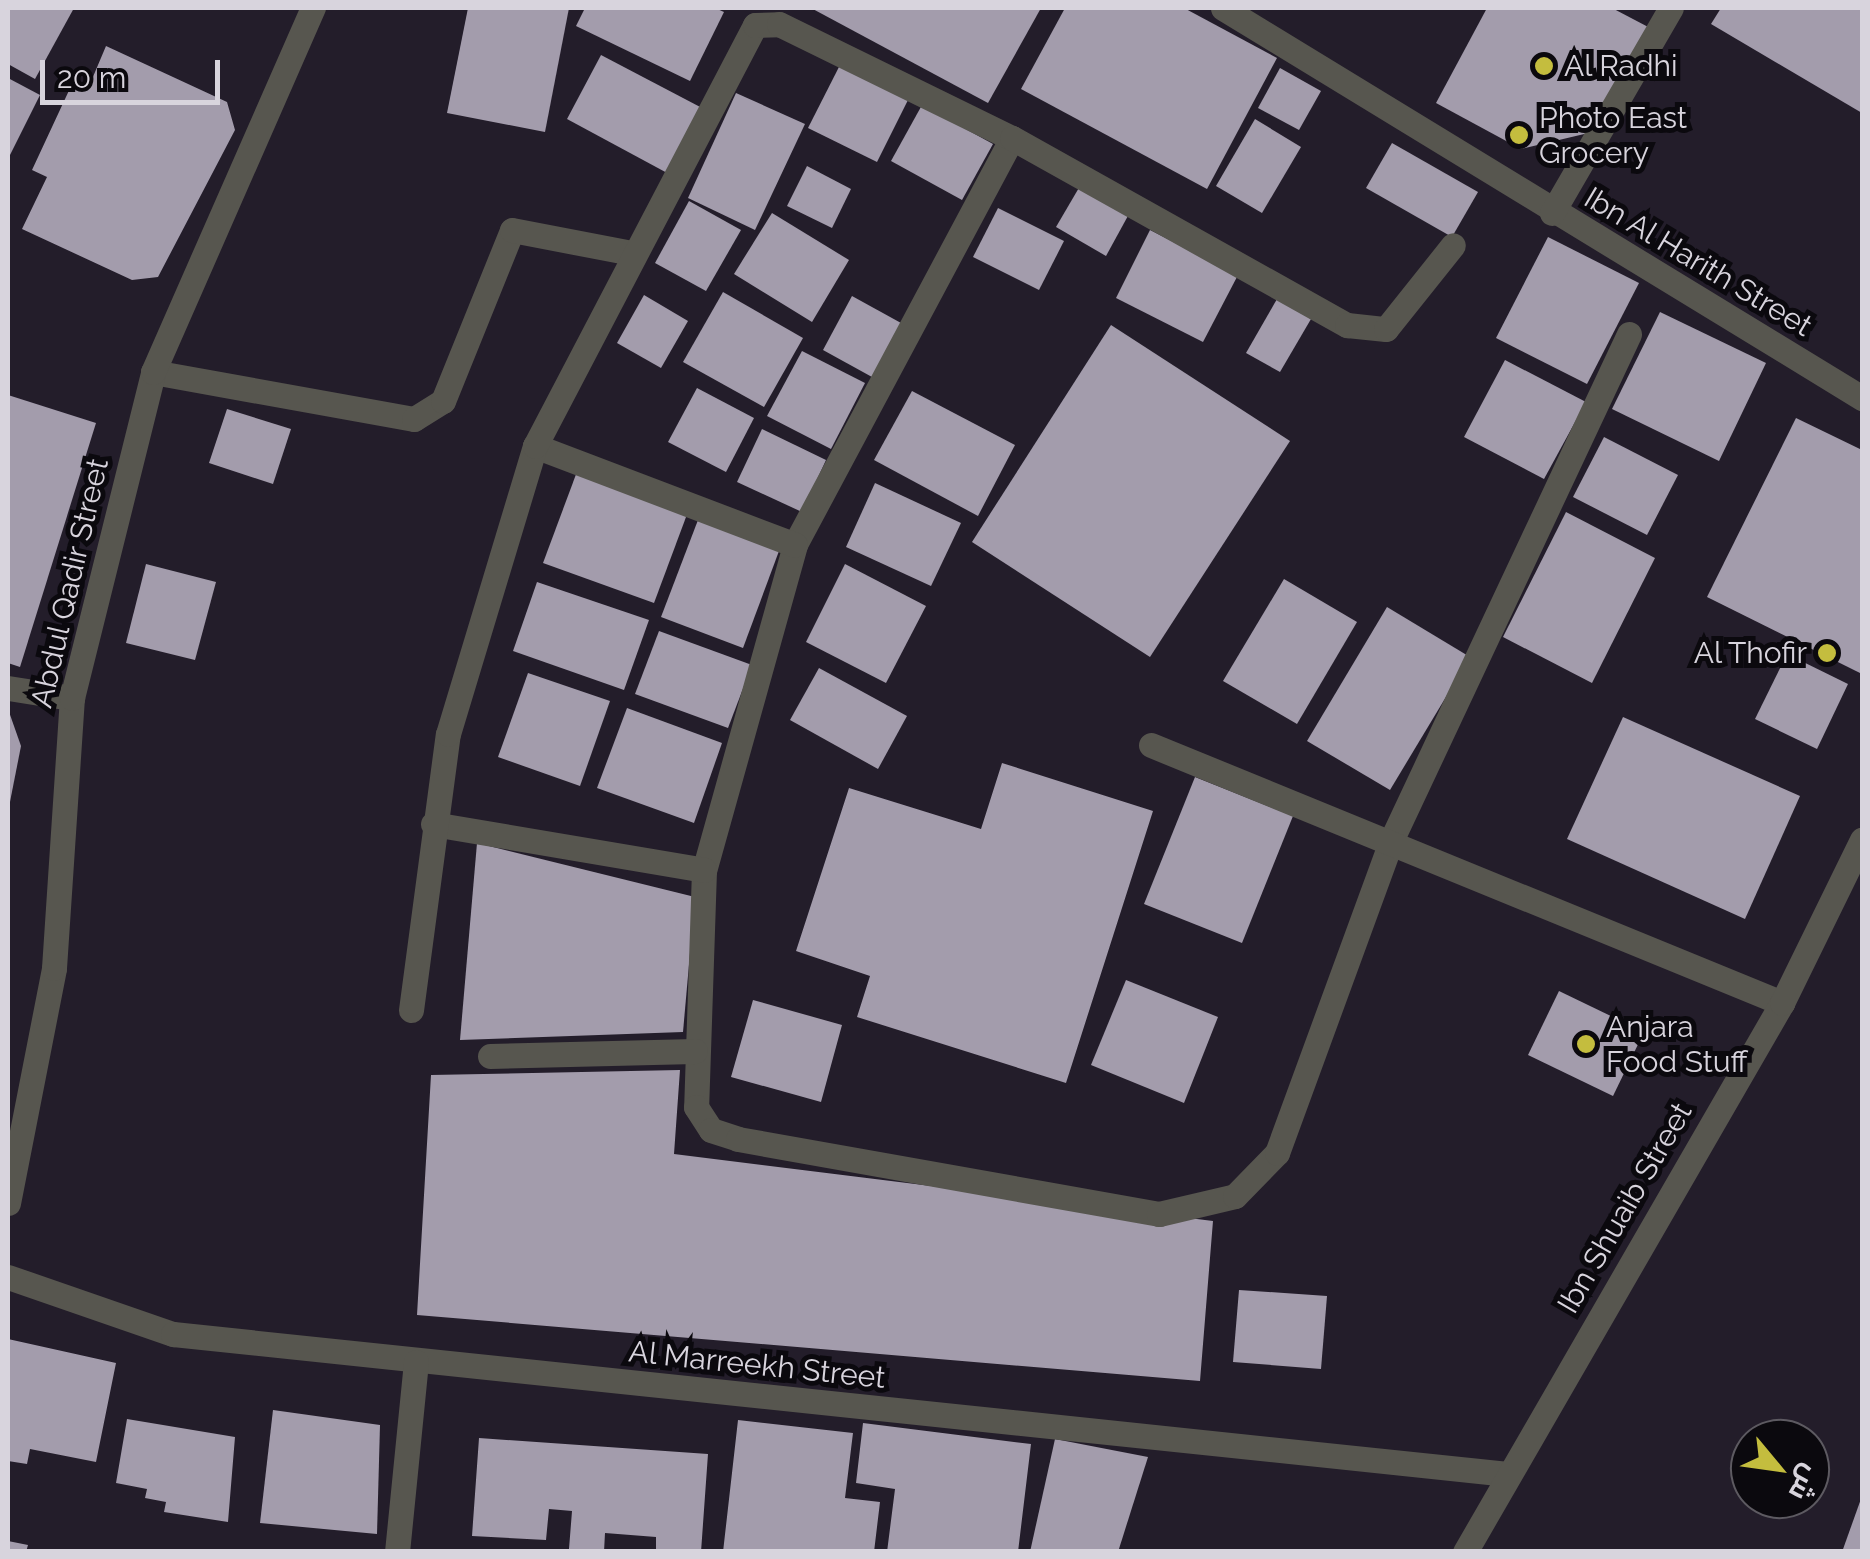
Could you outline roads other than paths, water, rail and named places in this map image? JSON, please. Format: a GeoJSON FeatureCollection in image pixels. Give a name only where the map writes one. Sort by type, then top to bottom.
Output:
{"type":"FeatureCollection","features":[{"type":"Feature","properties":{"kind":"street","name":"Abdul Qadir Street"},"geometry":{"type":"LineString","coordinates":[[8,1204],[54,968],[72,698],[153,372],[312,8]]}},
{"type":"Feature","properties":{"kind":"street","name":"Ibn Al Harith Street"},"geometry":{"type":"LineString","coordinates":[[1223,8],[1552,213],[1862,398]]}},
{"type":"Feature","properties":{"kind":"street","name":"Ibn Al Harith Street"},"geometry":{"type":"LineString","coordinates":[[1552,213],[1671,8]]}},
{"type":"Feature","properties":{"kind":"street"},"geometry":{"type":"LineString","coordinates":[[412,1010],[433,824],[448,734],[535,446],[632,253],[755,25],[779,24],[1012,138],[1366,330],[1386,328],[1414,303],[1453,245]]}},
{"type":"Feature","properties":{"kind":"street"},"geometry":{"type":"LineString","coordinates":[[1012,138],[795,545],[704,870],[696,1107],[711,1130],[738,1139],[1159,1214],[1235,1196],[1277,1154],[1391,841],[1629,334]]}},
{"type":"Feature","properties":{"kind":"street"},"geometry":{"type":"LineString","coordinates":[[153,372],[414,419],[442,401],[512,230],[632,253]]}},
{"type":"Feature","properties":{"kind":"street"},"geometry":{"type":"LineString","coordinates":[[535,446],[795,545]]}},
{"type":"Feature","properties":{"kind":"street"},"geometry":{"type":"LineString","coordinates":[[8,688],[72,698]]}},
{"type":"Feature","properties":{"kind":"street"},"geometry":{"type":"LineString","coordinates":[[1151,746],[1782,1003]]}},
{"type":"Feature","properties":{"kind":"street"},"geometry":{"type":"LineString","coordinates":[[433,824],[704,870]]}},
{"type":"Feature","properties":{"kind":"street","name":"Ibn Shuaib Street"},"geometry":{"type":"LineString","coordinates":[[1465,1552],[1782,1003],[1862,840]]}},
{"type":"Feature","properties":{"kind":"street"},"geometry":{"type":"LineString","coordinates":[[490,1056],[695,1051]]}},
{"type":"Feature","properties":{"kind":"street","name":"Al Marreekh Street"},"geometry":{"type":"LineString","coordinates":[[8,1277],[173,1334],[1508,1474]]}},
{"type":"Feature","properties":{"kind":"street"},"geometry":{"type":"LineString","coordinates":[[397,1552],[416,1362]]}},
{"type":"Feature","properties":{"kind":"place","name":"Al Radhi"},"geometry":{"type":"Point","coordinates":[1544,66]}},
{"type":"Feature","properties":{"kind":"place","name":"Photo East Grocery"},"geometry":{"type":"Point","coordinates":[1519,135]}},
{"type":"Feature","properties":{"kind":"place","name":"Al Thofir"},"geometry":{"type":"Point","coordinates":[1827,653]}},
{"type":"Feature","properties":{"kind":"place","name":"Anjara Food Stuff"},"geometry":{"type":"Point","coordinates":[1586,1044]}}]}
